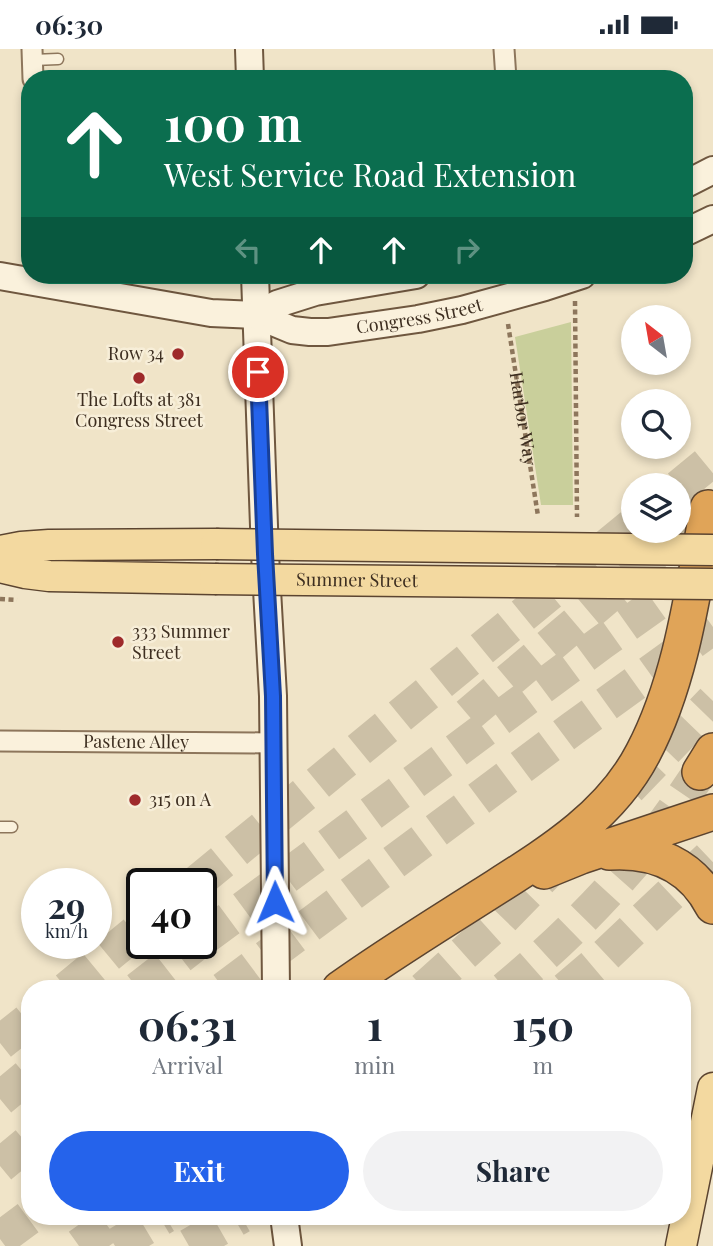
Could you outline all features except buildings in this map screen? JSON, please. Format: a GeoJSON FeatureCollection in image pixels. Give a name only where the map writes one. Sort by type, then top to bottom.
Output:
{"type":"FeatureCollection","features":[{"type":"Feature","properties":{"kind":"highway"},"geometry":{"type":"LineString","coordinates":[[353,980],[571,836],[600,811],[620,788],[636,766],[658,722],[688,618],[708,508]]}},
{"type":"Feature","properties":{"kind":"highway"},"geometry":{"type":"LineString","coordinates":[[405,945],[494,896],[558,865],[713,812]]}},
{"type":"Feature","properties":{"kind":"highway"},"geometry":{"type":"LineString","coordinates":[[581,856],[624,851],[663,859],[694,879],[708,895],[713,906]]}},
{"type":"Feature","properties":{"kind":"main road"},"geometry":{"type":"LineString","coordinates":[[249,49],[250,70]]}},
{"type":"Feature","properties":{"kind":"main road"},"geometry":{"type":"LineString","coordinates":[[693,180],[713,170]]}},
{"type":"Feature","properties":{"kind":"main road"},"geometry":{"type":"LineString","coordinates":[[693,229],[713,219]]}},
{"type":"Feature","properties":{"kind":"main road","name":"Congress Street"},"geometry":{"type":"LineString","coordinates":[[0,276],[21,277]]}},
{"type":"Feature","properties":{"kind":"main road","name":"Congress Street"},"geometry":{"type":"LineString","coordinates":[[63,284],[211,313],[256,315],[292,330],[310,332],[340,331],[407,321],[516,295],[579,287]]}},
{"type":"Feature","properties":{"kind":"main road"},"geometry":{"type":"LineString","coordinates":[[255,284],[271,654],[276,980]]}},
{"type":"Feature","properties":{"kind":"main road","name":"Congress Street"},"geometry":{"type":"LineString","coordinates":[[256,315],[276,304],[315,292],[363,284]]}},
{"type":"Feature","properties":{"kind":"main road","name":"Summer Street"},"geometry":{"type":"LineString","coordinates":[[0,551],[49,545],[216,544],[713,550]]}},
{"type":"Feature","properties":{"kind":"main road","name":"Summer Street"},"geometry":{"type":"LineString","coordinates":[[0,567],[49,576],[713,584]]}},
{"type":"Feature","properties":{"kind":"main road"},"geometry":{"type":"LineString","coordinates":[[691,1197],[713,1088]]}},
{"type":"Feature","properties":{"kind":"main road"},"geometry":{"type":"LineString","coordinates":[[285,1225],[288,1246]]}},
{"type":"Feature","properties":{"kind":"main road"},"geometry":{"type":"LineString","coordinates":[[681,1246],[685,1225]]}},
{"type":"Feature","properties":{"kind":"street"},"geometry":{"type":"LineString","coordinates":[[503,49],[505,70]]}},
{"type":"Feature","properties":{"kind":"street","name":"Pastene Alley"},"geometry":{"type":"LineString","coordinates":[[0,741],[273,743]]}},
{"type":"Feature","properties":{"kind":"lane"},"geometry":{"type":"LineString","coordinates":[[33,66],[58,59]]}},
{"type":"Feature","properties":{"kind":"lane"},"geometry":{"type":"LineString","coordinates":[[0,827],[12,827]]}},
{"type":"Feature","properties":{"kind":"path"},"geometry":{"type":"LineString","coordinates":[[577,517],[579,287]]}},
{"type":"Feature","properties":{"kind":"path","name":"Harbor Way"},"geometry":{"type":"LineString","coordinates":[[508,324],[538,516]]}},
{"type":"Feature","properties":{"kind":"green space"},"geometry":{"type":"Polygon","coordinates":[[[571,322],[573,505],[541,505],[515,337],[571,322]]]}},
{"type":"Feature","properties":{"kind":"tunnel"},"geometry":{"type":"LineString","coordinates":[[691,477],[713,459]]}},
{"type":"Feature","properties":{"kind":"tunnel"},"geometry":{"type":"LineString","coordinates":[[468,715],[713,507]]}},
{"type":"Feature","properties":{"kind":"tunnel"},"geometry":{"type":"LineString","coordinates":[[215,868],[621,535]]}},
{"type":"Feature","properties":{"kind":"tunnel"},"geometry":{"type":"LineString","coordinates":[[217,928],[701,572]]}},
{"type":"Feature","properties":{"kind":"tunnel"},"geometry":{"type":"LineString","coordinates":[[236,980],[713,627]]}},
{"type":"Feature","properties":{"kind":"tunnel"},"geometry":{"type":"LineString","coordinates":[[629,788],[713,701]]}},
{"type":"Feature","properties":{"kind":"tunnel"},"geometry":{"type":"LineString","coordinates":[[515,980],[566,935],[633,864],[700,772]]}},
{"type":"Feature","properties":{"kind":"tunnel"},"geometry":{"type":"LineString","coordinates":[[434,980],[502,919],[568,851]]}},
{"type":"Feature","properties":{"kind":"tunnel"},"geometry":{"type":"LineString","coordinates":[[577,980],[713,854]]}},
{"type":"Feature","properties":{"kind":"tunnel"},"geometry":{"type":"LineString","coordinates":[[78,980],[126,940]]}},
{"type":"Feature","properties":{"kind":"tunnel"},"geometry":{"type":"LineString","coordinates":[[150,980],[176,959]]}},
{"type":"Feature","properties":{"kind":"tunnel"},"geometry":{"type":"LineString","coordinates":[[0,1043],[21,1026]]}},
{"type":"Feature","properties":{"kind":"tunnel"},"geometry":{"type":"LineString","coordinates":[[0,1099],[21,1082]]}},
{"type":"Feature","properties":{"kind":"tunnel"},"geometry":{"type":"LineString","coordinates":[[0,1166],[21,1148]]}},
{"type":"Feature","properties":{"kind":"tunnel"},"geometry":{"type":"LineString","coordinates":[[0,1239],[21,1223]]}},
{"type":"Feature","properties":{"kind":"tunnel"},"geometry":{"type":"LineString","coordinates":[[79,1246],[108,1225]]}},
{"type":"Feature","properties":{"kind":"tunnel"},"geometry":{"type":"LineString","coordinates":[[115,1246],[150,1225]]}},
{"type":"Feature","properties":{"kind":"tunnel"},"geometry":{"type":"LineString","coordinates":[[189,1246],[225,1225]]}},
{"type":"Feature","properties":{"kind":"place","name":"Row 34"},"geometry":{"type":"Point","coordinates":[178,354]}},
{"type":"Feature","properties":{"kind":"place","name":"The Lofts at 381 Congress Street"},"geometry":{"type":"Point","coordinates":[139,378]}},
{"type":"Feature","properties":{"kind":"place","name":"333 Summer Street"},"geometry":{"type":"Point","coordinates":[118,642]}},
{"type":"Feature","properties":{"kind":"place","name":"315 on A"},"geometry":{"type":"Point","coordinates":[135,800]}},
{"type":"Feature","properties":{"kind":"route"},"geometry":{"type":"LineString","coordinates":[[258,372],[273,696],[275,902]]}}]}
